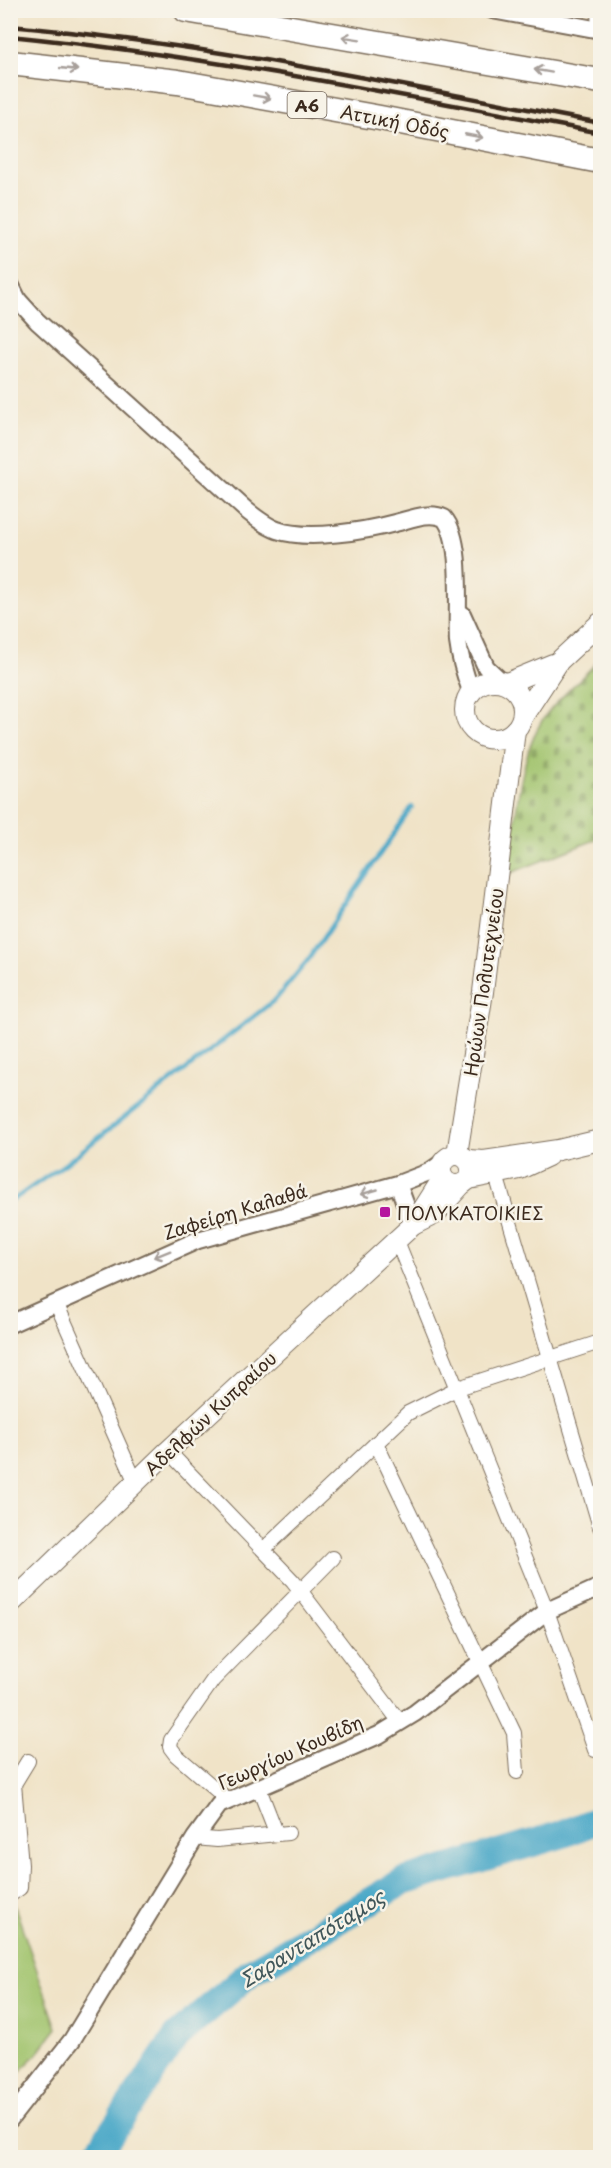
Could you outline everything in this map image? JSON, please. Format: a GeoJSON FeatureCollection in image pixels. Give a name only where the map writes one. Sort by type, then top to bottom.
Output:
{"type":"FeatureCollection","features":[{"type":"Feature","properties":{"kind":"highway"},"geometry":{"type":"LineString","coordinates":[[186,10],[600,81]]}},
{"type":"Feature","properties":{"kind":"highway","name":"Αττική Οδός"},"geometry":{"type":"LineString","coordinates":[[10,63],[178,82],[600,161]]}},
{"type":"Feature","properties":{"kind":"main road","name":"Ηρώων Πολυτεχνείου"},"geometry":{"type":"LineString","coordinates":[[457,1170],[519,723],[559,662],[600,623]]}},
{"type":"Feature","properties":{"kind":"main road","name":"Ηρώων Πολυτεχνείου"},"geometry":{"type":"LineString","coordinates":[[504,682],[559,662]]}},
{"type":"Feature","properties":{"kind":"main road"},"geometry":{"type":"LineString","coordinates":[[504,682],[518,694],[523,708],[519,723],[502,738],[486,739],[472,730],[465,716],[465,703],[471,691],[479,684],[504,682]]}},
{"type":"Feature","properties":{"kind":"main road","name":"Ηρώων Πολυτεχνείου"},"geometry":{"type":"LineString","coordinates":[[486,739],[503,761],[507,787],[506,808]]}},
{"type":"Feature","properties":{"kind":"main road"},"geometry":{"type":"LineString","coordinates":[[457,1170],[484,1161],[558,1150],[600,1140]]}},
{"type":"Feature","properties":{"kind":"main road"},"geometry":{"type":"LineString","coordinates":[[457,1170],[496,1175],[534,1164],[558,1150]]}},
{"type":"Feature","properties":{"kind":"main road","name":"Αδελφών Κυπραίου"},"geometry":{"type":"LineString","coordinates":[[10,1604],[168,1451],[397,1241],[413,1225],[457,1170]]}},
{"type":"Feature","properties":{"kind":"street"},"geometry":{"type":"LineString","coordinates":[[492,10],[600,30],[598,10]]}},
{"type":"Feature","properties":{"kind":"street"},"geometry":{"type":"LineString","coordinates":[[10,284],[18,300],[37,321],[246,510],[267,526],[280,531],[340,534],[361,532],[430,514],[444,518],[454,540],[461,663],[471,691]]}},
{"type":"Feature","properties":{"kind":"street"},"geometry":{"type":"LineString","coordinates":[[458,605],[486,667],[504,682]]}},
{"type":"Feature","properties":{"kind":"street","name":"Ζαφείρη Καλαθά"},"geometry":{"type":"LineString","coordinates":[[10,1324],[57,1305],[147,1260],[198,1240],[398,1184],[429,1172],[457,1170]]}},
{"type":"Feature","properties":{"kind":"street"},"geometry":{"type":"LineString","coordinates":[[496,1175],[548,1359],[600,1527]]}},
{"type":"Feature","properties":{"kind":"street"},"geometry":{"type":"LineString","coordinates":[[398,1184],[413,1225]]}},
{"type":"Feature","properties":{"kind":"street"},"geometry":{"type":"LineString","coordinates":[[397,1241],[547,1611],[595,1750]]}},
{"type":"Feature","properties":{"kind":"street"},"geometry":{"type":"LineString","coordinates":[[57,1305],[136,1483]]}},
{"type":"Feature","properties":{"kind":"street"},"geometry":{"type":"LineString","coordinates":[[264,1550],[408,1413],[458,1388],[600,1342]]}},
{"type":"Feature","properties":{"kind":"street"},"geometry":{"type":"LineString","coordinates":[[376,1443],[514,1733],[517,1772]]}},
{"type":"Feature","properties":{"kind":"street"},"geometry":{"type":"LineString","coordinates":[[168,1451],[264,1550],[301,1592],[400,1722]]}},
{"type":"Feature","properties":{"kind":"street"},"geometry":{"type":"LineString","coordinates":[[228,1800],[176,1755],[170,1747],[171,1740],[213,1680],[333,1558]]}},
{"type":"Feature","properties":{"kind":"street","name":"Γεωργίου Κουβίδη"},"geometry":{"type":"LineString","coordinates":[[10,2119],[72,2040],[195,1838],[219,1805],[379,1734],[400,1722],[547,1611],[600,1587]]}},
{"type":"Feature","properties":{"kind":"street"},"geometry":{"type":"LineString","coordinates":[[10,1895],[20,1888],[21,1864],[14,1784],[28,1761]]}},
{"type":"Feature","properties":{"kind":"street"},"geometry":{"type":"LineString","coordinates":[[195,1838],[217,1840],[282,1833],[258,1786]]}},
{"type":"Feature","properties":{"kind":"green space"},"geometry":{"type":"Polygon","coordinates":[[[600,659],[600,838],[508,874],[523,770],[536,731],[552,708],[600,659]]]}},
{"type":"Feature","properties":{"kind":"green space"},"geometry":{"type":"Polygon","coordinates":[[[14,1904],[57,2028],[38,2053],[11,2081],[10,1906],[14,1904]]]}},
{"type":"Feature","properties":{"kind":"waterway"},"geometry":{"type":"LineString","coordinates":[[10,1202],[65,1164],[276,999],[308,960],[412,807]]}},
{"type":"Feature","properties":{"kind":"waterway","name":"Σαρανταπόταμος"},"geometry":{"type":"LineString","coordinates":[[94,2158],[177,2036],[251,1972],[402,1882],[563,1834],[600,1819]]}},
{"type":"Feature","properties":{"kind":"railway"},"geometry":{"type":"LineString","coordinates":[[10,26],[159,44],[306,67],[600,123]]}},
{"type":"Feature","properties":{"kind":"railway"},"geometry":{"type":"LineString","coordinates":[[10,36],[159,54],[233,66],[380,91],[600,133]]}},
{"type":"Feature","properties":{"kind":"place","name":"ΠΟΛΥΚΑΤΟΙΚΙΕΣ"},"geometry":{"type":"Point","coordinates":[385,1212]}}]}
